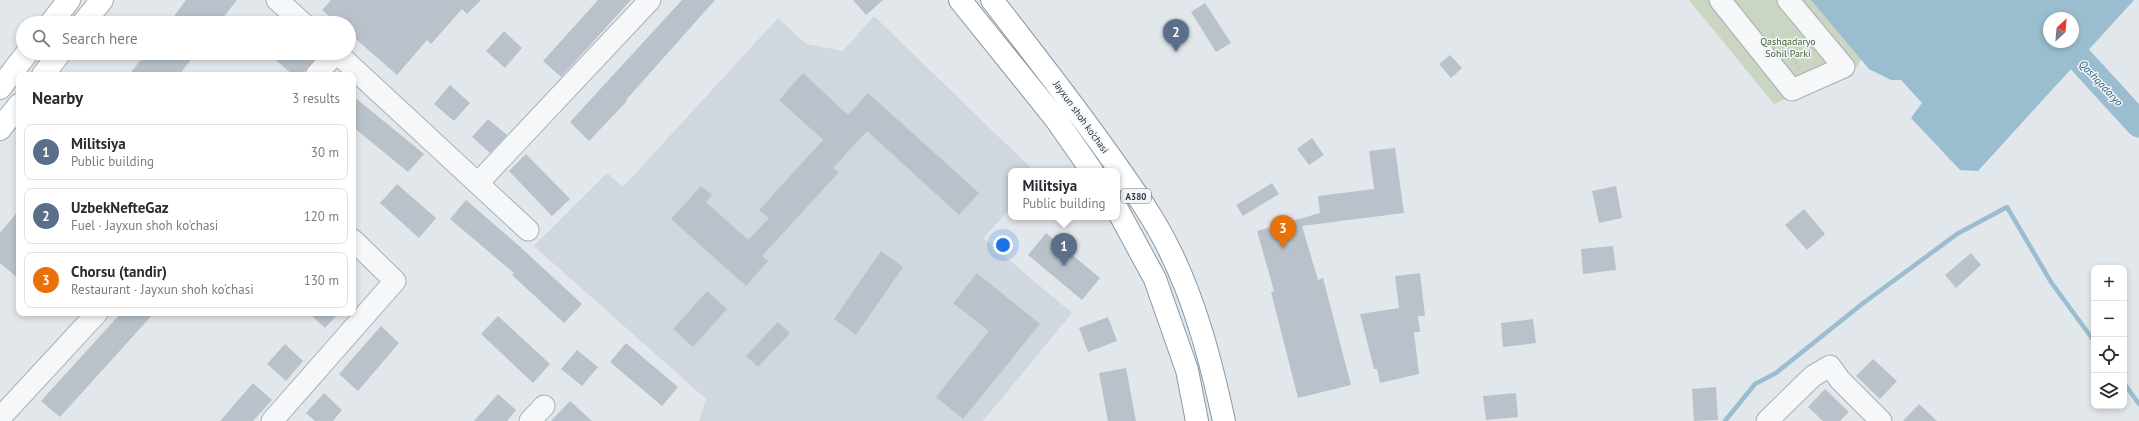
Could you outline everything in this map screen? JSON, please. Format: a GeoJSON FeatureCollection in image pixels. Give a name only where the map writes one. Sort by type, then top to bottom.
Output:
{"type":"FeatureCollection","features":[{"type":"Feature","properties":{"kind":"main road"},"geometry":{"type":"LineString","coordinates":[[56,16],[69,0]]}},
{"type":"Feature","properties":{"kind":"main road"},"geometry":{"type":"LineString","coordinates":[[89,16],[102,0]]}},
{"type":"Feature","properties":{"kind":"main road"},"geometry":{"type":"LineString","coordinates":[[960,0],[1055,118],[1090,168]]}},
{"type":"Feature","properties":{"kind":"main road","name":"Jayxun shoh ko'chasi"},"geometry":{"type":"LineString","coordinates":[[992,0],[1076,108],[1118,168]]}},
{"type":"Feature","properties":{"kind":"main road"},"geometry":{"type":"LineString","coordinates":[[0,88],[22,60]]}},
{"type":"Feature","properties":{"kind":"main road"},"geometry":{"type":"LineString","coordinates":[[45,72],[55,60]]}},
{"type":"Feature","properties":{"kind":"main road"},"geometry":{"type":"LineString","coordinates":[[0,129],[16,109]]}},
{"type":"Feature","properties":{"kind":"main road","name":"Jayxun shoh ko'chasi"},"geometry":{"type":"LineString","coordinates":[[1120,171],[1169,248],[1195,312],[1213,370],[1224,421]]}},
{"type":"Feature","properties":{"kind":"main road","name":"A380"},"geometry":{"type":"LineString","coordinates":[[1120,215],[1155,279],[1187,370],[1197,421]]}},
{"type":"Feature","properties":{"kind":"street"},"geometry":{"type":"LineString","coordinates":[[277,0],[295,16]]}},
{"type":"Feature","properties":{"kind":"street"},"geometry":{"type":"LineString","coordinates":[[478,183],[650,0]]}},
{"type":"Feature","properties":{"kind":"street"},"geometry":{"type":"LineString","coordinates":[[1720,0],[1792,90],[1844,67],[1788,0]]}},
{"type":"Feature","properties":{"kind":"street"},"geometry":{"type":"LineString","coordinates":[[319,72],[330,60]]}},
{"type":"Feature","properties":{"kind":"street"},"geometry":{"type":"LineString","coordinates":[[345,60],[528,230]]}},
{"type":"Feature","properties":{"kind":"street"},"geometry":{"type":"LineString","coordinates":[[272,421],[395,281],[356,243]]}},
{"type":"Feature","properties":{"kind":"street"},"geometry":{"type":"LineString","coordinates":[[0,418],[94,316]]}},
{"type":"Feature","properties":{"kind":"street"},"geometry":{"type":"LineString","coordinates":[[1767,421],[1813,376],[1830,366],[1840,380],[1881,421]]}},
{"type":"Feature","properties":{"kind":"street"},"geometry":{"type":"LineString","coordinates":[[530,421],[544,406]]}},
{"type":"Feature","properties":{"kind":"path"},"geometry":{"type":"LineString","coordinates":[[1768,29],[1811,82]]}},
{"type":"Feature","properties":{"kind":"shaded area"},"geometry":{"type":"Polygon","coordinates":[[[874,16],[1031,168],[1008,168],[1008,211],[983,238],[1072,313],[983,421],[699,421],[706,399],[534,246],[607,173],[623,187],[778,18],[806,44],[843,51],[874,16]]]}},
{"type":"Feature","properties":{"kind":"green space","name":"Qashqadaryo Sohil Parki"},"geometry":{"type":"Polygon","coordinates":[[[1689,0],[1891,0],[1857,67],[1774,104],[1689,0]]]}},
{"type":"Feature","properties":{"kind":"water"},"geometry":{"type":"Polygon","coordinates":[[[1811,0],[2134,0],[1978,171],[1960,170],[1911,118],[1922,103],[1901,80],[1891,80],[1869,69],[1811,0]]]}},
{"type":"Feature","properties":{"kind":"building"},"geometry":{"type":"Polygon","coordinates":[[[186,0],[237,0],[224,16],[174,16],[186,0]]]}},
{"type":"Feature","properties":{"kind":"building"},"geometry":{"type":"Polygon","coordinates":[[[331,0],[481,0],[467,14],[462,9],[431,44],[427,40],[397,75],[356,39],[356,16],[329,16],[322,10],[331,0]]]}},
{"type":"Feature","properties":{"kind":"building"},"geometry":{"type":"Polygon","coordinates":[[[598,0],[631,0],[561,77],[543,61],[598,0]]]}},
{"type":"Feature","properties":{"kind":"building"},"geometry":{"type":"Polygon","coordinates":[[[682,0],[715,0],[626,100],[627,101],[589,141],[570,122],[682,0]]]}},
{"type":"Feature","properties":{"kind":"building"},"geometry":{"type":"Polygon","coordinates":[[[853,0],[883,0],[866,15],[853,0]]]}},
{"type":"Feature","properties":{"kind":"building"},"geometry":{"type":"Polygon","coordinates":[[[1205,3],[1231,43],[1216,52],[1191,12],[1205,3]]]}},
{"type":"Feature","properties":{"kind":"building"},"geometry":{"type":"Polygon","coordinates":[[[504,31],[522,48],[505,68],[486,51],[504,31]]]}},
{"type":"Feature","properties":{"kind":"building"},"geometry":{"type":"Polygon","coordinates":[[[1450,55],[1462,68],[1451,78],[1439,64],[1450,55]]]}},
{"type":"Feature","properties":{"kind":"building"},"geometry":{"type":"Polygon","coordinates":[[[141,60],[191,60],[181,72],[131,72],[141,60]]]}},
{"type":"Feature","properties":{"kind":"building"},"geometry":{"type":"Polygon","coordinates":[[[276,60],[314,60],[304,72],[290,72],[276,60]]]}},
{"type":"Feature","properties":{"kind":"building"},"geometry":{"type":"Polygon","coordinates":[[[803,73],[848,115],[868,93],[979,193],[959,215],[867,131],[833,168],[839,172],[762,256],[768,261],[746,286],[671,219],[701,186],[712,195],[706,202],[748,240],[769,218],[759,210],[823,140],[779,100],[803,73]]]}},
{"type":"Feature","properties":{"kind":"building"},"geometry":{"type":"Polygon","coordinates":[[[450,85],[470,103],[454,121],[434,104],[450,85]]]}},
{"type":"Feature","properties":{"kind":"building"},"geometry":{"type":"Polygon","coordinates":[[[356,98],[424,154],[408,172],[356,129],[356,98]]]}},
{"type":"Feature","properties":{"kind":"building"},"geometry":{"type":"Polygon","coordinates":[[[488,119],[507,135],[490,153],[472,137],[488,119]]]}},
{"type":"Feature","properties":{"kind":"building"},"geometry":{"type":"Polygon","coordinates":[[[1312,138],[1324,155],[1309,165],[1297,149],[1312,138]]]}},
{"type":"Feature","properties":{"kind":"building"},"geometry":{"type":"Polygon","coordinates":[[[1395,148],[1404,213],[1302,226],[1318,280],[1323,278],[1351,385],[1298,398],[1271,292],[1274,291],[1257,231],[1320,213],[1318,196],[1374,189],[1369,151],[1395,148]]]}},
{"type":"Feature","properties":{"kind":"building"},"geometry":{"type":"Polygon","coordinates":[[[526,154],[570,199],[552,216],[509,171],[526,154]]]}},
{"type":"Feature","properties":{"kind":"building"},"geometry":{"type":"Polygon","coordinates":[[[1272,183],[1279,194],[1243,216],[1236,205],[1272,183]]]}},
{"type":"Feature","properties":{"kind":"building"},"geometry":{"type":"Polygon","coordinates":[[[397,184],[436,218],[419,238],[380,203],[397,184]]]}},
{"type":"Feature","properties":{"kind":"building"},"geometry":{"type":"Polygon","coordinates":[[[1616,186],[1622,218],[1599,223],[1592,191],[1616,186]]]}},
{"type":"Feature","properties":{"kind":"building"},"geometry":{"type":"Polygon","coordinates":[[[466,200],[517,244],[582,304],[564,323],[512,275],[514,273],[450,219],[466,200]]]}},
{"type":"Feature","properties":{"kind":"building"},"geometry":{"type":"Polygon","coordinates":[[[1804,209],[1825,234],[1807,250],[1785,225],[1804,209]]]}},
{"type":"Feature","properties":{"kind":"building"},"geometry":{"type":"Polygon","coordinates":[[[16,214],[16,276],[0,263],[0,233],[16,214]]]}},
{"type":"Feature","properties":{"kind":"building"},"geometry":{"type":"Polygon","coordinates":[[[1046,233],[1100,278],[1082,300],[1028,255],[1046,233]]]}},
{"type":"Feature","properties":{"kind":"building"},"geometry":{"type":"Polygon","coordinates":[[[1613,246],[1616,270],[1583,274],[1581,249],[1613,246]]]}},
{"type":"Feature","properties":{"kind":"building"},"geometry":{"type":"Polygon","coordinates":[[[881,251],[903,267],[856,335],[834,319],[881,251]]]}},
{"type":"Feature","properties":{"kind":"building"},"geometry":{"type":"Polygon","coordinates":[[[1971,253],[1981,265],[1956,288],[1945,275],[1971,253]]]}},
{"type":"Feature","properties":{"kind":"building"},"geometry":{"type":"Polygon","coordinates":[[[977,273],[1040,324],[963,419],[936,397],[989,331],[953,303],[977,273]]]}},
{"type":"Feature","properties":{"kind":"building"},"geometry":{"type":"Polygon","coordinates":[[[1420,273],[1425,316],[1418,316],[1420,332],[1414,332],[1419,374],[1380,383],[1377,369],[1374,369],[1360,314],[1399,308],[1395,276],[1420,273]]]}},
{"type":"Feature","properties":{"kind":"building"},"geometry":{"type":"Polygon","coordinates":[[[707,291],[727,309],[693,347],[673,329],[707,291]]]}},
{"type":"Feature","properties":{"kind":"building"},"geometry":{"type":"Polygon","coordinates":[[[118,316],[151,316],[60,417],[41,401],[118,316]]]}},
{"type":"Feature","properties":{"kind":"building"},"geometry":{"type":"Polygon","coordinates":[[[312,316],[336,316],[325,328],[312,316]]]}},
{"type":"Feature","properties":{"kind":"building"},"geometry":{"type":"Polygon","coordinates":[[[498,316],[550,364],[533,383],[481,334],[498,316]]]}},
{"type":"Feature","properties":{"kind":"building"},"geometry":{"type":"Polygon","coordinates":[[[1108,317],[1117,341],[1088,352],[1079,328],[1108,317]]]}},
{"type":"Feature","properties":{"kind":"building"},"geometry":{"type":"Polygon","coordinates":[[[1533,319],[1536,343],[1503,347],[1501,323],[1533,319]]]}},
{"type":"Feature","properties":{"kind":"building"},"geometry":{"type":"Polygon","coordinates":[[[778,322],[790,333],[758,367],[746,356],[778,322]]]}},
{"type":"Feature","properties":{"kind":"building"},"geometry":{"type":"Polygon","coordinates":[[[381,326],[399,343],[358,391],[339,374],[381,326]]]}},
{"type":"Feature","properties":{"kind":"building"},"geometry":{"type":"Polygon","coordinates":[[[626,343],[678,387],[662,406],[610,362],[626,343]]]}},
{"type":"Feature","properties":{"kind":"building"},"geometry":{"type":"Polygon","coordinates":[[[285,344],[303,361],[286,381],[267,364],[285,344]]]}},
{"type":"Feature","properties":{"kind":"building"},"geometry":{"type":"Polygon","coordinates":[[[577,350],[598,367],[582,386],[561,369],[577,350]]]}},
{"type":"Feature","properties":{"kind":"building"},"geometry":{"type":"Polygon","coordinates":[[[1873,359],[1897,381],[1880,399],[1856,376],[1873,359]]]}},
{"type":"Feature","properties":{"kind":"building"},"geometry":{"type":"Polygon","coordinates":[[[1126,368],[1136,421],[1108,421],[1099,373],[1126,368]]]}},
{"type":"Feature","properties":{"kind":"building"},"geometry":{"type":"Polygon","coordinates":[[[253,383],[272,400],[253,421],[220,421],[253,383]]]}},
{"type":"Feature","properties":{"kind":"building"},"geometry":{"type":"Polygon","coordinates":[[[1716,387],[1718,420],[1694,421],[1692,389],[1716,387]]]}},
{"type":"Feature","properties":{"kind":"building"},"geometry":{"type":"Polygon","coordinates":[[[1825,389],[1849,412],[1840,421],[1823,421],[1808,407],[1825,389]]]}},
{"type":"Feature","properties":{"kind":"building"},"geometry":{"type":"Polygon","coordinates":[[[324,393],[342,410],[333,421],[315,421],[306,413],[324,393]]]}},
{"type":"Feature","properties":{"kind":"building"},"geometry":{"type":"Polygon","coordinates":[[[1516,393],[1518,417],[1486,420],[1483,396],[1516,393]]]}},
{"type":"Feature","properties":{"kind":"building"},"geometry":{"type":"Polygon","coordinates":[[[498,394],[516,410],[507,421],[474,421],[498,394]]]}},
{"type":"Feature","properties":{"kind":"building"},"geometry":{"type":"Polygon","coordinates":[[[570,401],[592,421],[551,421],[570,401]]]}},
{"type":"Feature","properties":{"kind":"building"},"geometry":{"type":"Polygon","coordinates":[[[1919,404],[1937,421],[1903,421],[1919,404]]]}},
{"type":"Feature","properties":{"kind":"waterway","name":"Qashqadaryo"},"geometry":{"type":"LineString","coordinates":[[2069,48],[2139,124]]}},
{"type":"Feature","properties":{"kind":"waterway"},"geometry":{"type":"LineString","coordinates":[[1725,421],[1755,384],[1776,373],[1862,304],[1957,234],[2007,207],[2051,282],[2091,337]]}},
{"type":"Feature","properties":{"kind":"waterway"},"geometry":{"type":"LineString","coordinates":[[2127,387],[2139,404]]}},
{"type":"Feature","properties":{"kind":"place","name":"UzbekNefteGaz"},"geometry":{"type":"Point","coordinates":[1176,52]}},
{"type":"Feature","properties":{"kind":"place","name":"Chorsu (tandir)"},"geometry":{"type":"Point","coordinates":[1283,248]}},
{"type":"Feature","properties":{"kind":"place","name":"Militsiya"},"geometry":{"type":"Point","coordinates":[1064,266]}}]}
